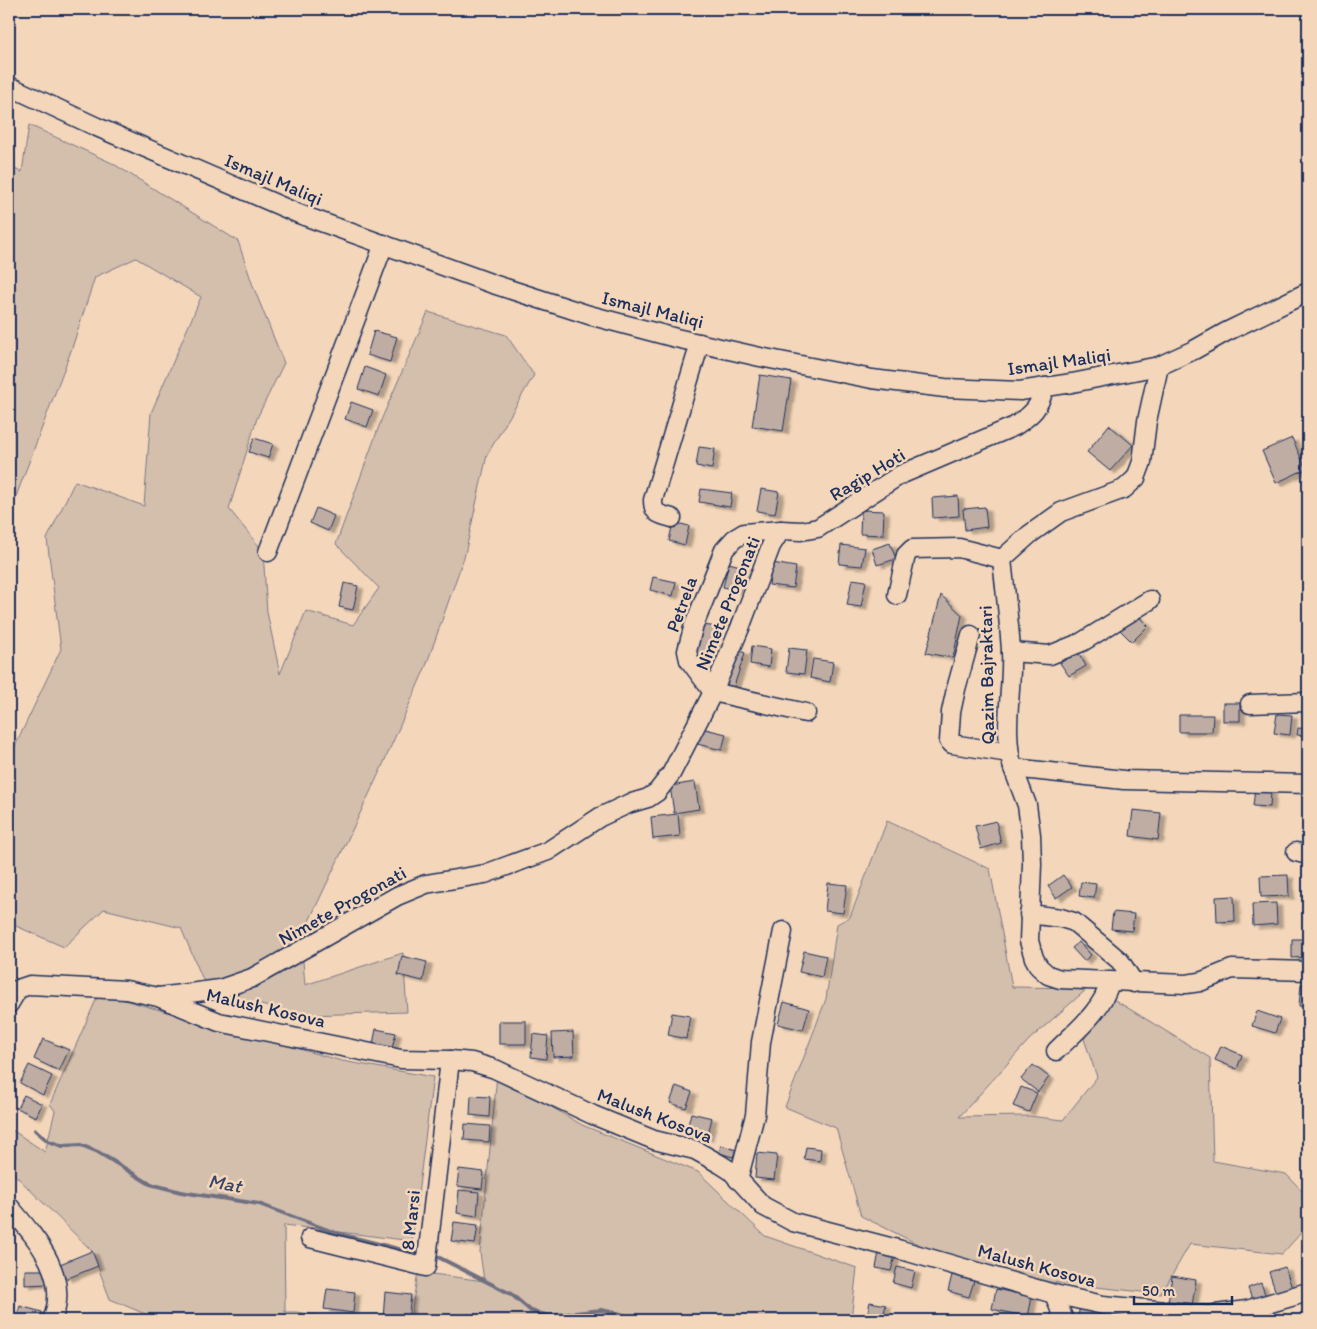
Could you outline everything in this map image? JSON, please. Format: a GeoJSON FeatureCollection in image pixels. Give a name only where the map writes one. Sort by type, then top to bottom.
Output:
{"type":"FeatureCollection","features":[{"type":"Feature","properties":{"kind":"street","name":"Ismajl Maliqi"},"geometry":{"type":"LineString","coordinates":[[9,86],[299,214],[493,284],[589,315],[700,343],[872,379],[954,388],[1020,391],[1158,366],[1194,350],[1226,332],[1308,292]]}},
{"type":"Feature","properties":{"kind":"street"},"geometry":{"type":"LineString","coordinates":[[268,552],[384,244]]}},
{"type":"Feature","properties":{"kind":"street"},"geometry":{"type":"LineString","coordinates":[[672,518],[655,512],[653,500],[700,343]]}},
{"type":"Feature","properties":{"kind":"street"},"geometry":{"type":"LineString","coordinates":[[897,595],[906,556],[912,549],[958,548],[1002,559],[1030,534],[1061,512],[1124,489],[1136,478],[1142,462],[1146,421],[1158,366]]}},
{"type":"Feature","properties":{"kind":"street","name":"Ragip Hoti"},"geometry":{"type":"LineString","coordinates":[[744,532],[801,531],[818,528],[900,475],[1015,426],[1039,406],[1045,387]]}},
{"type":"Feature","properties":{"kind":"street","name":"Nimete Progonati"},"geometry":{"type":"LineString","coordinates":[[158,997],[220,989],[252,978],[397,896],[426,884],[485,874],[548,851],[600,817],[628,804],[648,798],[657,792],[671,774],[713,692],[771,546],[781,530]]}},
{"type":"Feature","properties":{"kind":"street","name":"Petrela"},"geometry":{"type":"LineString","coordinates":[[713,692],[689,660],[687,651],[693,628],[724,550],[744,532]]}},
{"type":"Feature","properties":{"kind":"street","name":"Qazim Bajraktari"},"geometry":{"type":"LineString","coordinates":[[1002,559],[1011,652],[1008,738],[1011,761],[1124,780],[1308,784]]}},
{"type":"Feature","properties":{"kind":"street"},"geometry":{"type":"LineString","coordinates":[[1011,652],[1050,654],[1082,642],[1150,600]]}},
{"type":"Feature","properties":{"kind":"street"},"geometry":{"type":"LineString","coordinates":[[971,635],[951,712],[949,742],[1011,761],[1027,805],[1032,864],[1029,941],[1039,967],[1048,975],[1068,980],[1186,984],[1200,982],[1232,969],[1308,971]]}},
{"type":"Feature","properties":{"kind":"street","name":"Nimete Progonati"},"geometry":{"type":"LineString","coordinates":[[713,692],[806,713]]}},
{"type":"Feature","properties":{"kind":"street"},"geometry":{"type":"LineString","coordinates":[[1250,704],[1308,702]]}},
{"type":"Feature","properties":{"kind":"street"},"geometry":{"type":"LineString","coordinates":[[1029,914],[1061,918],[1074,922],[1120,961],[1134,983]]}},
{"type":"Feature","properties":{"kind":"street"},"geometry":{"type":"LineString","coordinates":[[738,1180],[755,1115],[761,1042],[783,931]]}},
{"type":"Feature","properties":{"kind":"street"},"geometry":{"type":"LineString","coordinates":[[1056,1051],[1099,1007],[1106,995],[1110,982]]}},
{"type":"Feature","properties":{"kind":"street","name":"Malush Kosova"},"geometry":{"type":"LineString","coordinates":[[9,1004],[18,989],[30,985],[126,990],[158,997],[219,1022],[401,1059],[472,1062],[495,1069],[593,1115],[646,1136],[695,1150],[731,1171],[763,1206],[793,1222],[910,1252],[1054,1294],[1103,1305],[1208,1316],[1247,1310],[1308,1292]]}},
{"type":"Feature","properties":{"kind":"street","name":"8 Marsi"},"geometry":{"type":"LineString","coordinates":[[310,1238],[426,1267],[450,1060]]}},
{"type":"Feature","properties":{"kind":"street"},"geometry":{"type":"LineString","coordinates":[[9,1206],[43,1248],[54,1270],[58,1300],[52,1320]]}},
{"type":"Feature","properties":{"kind":"street"},"geometry":{"type":"LineString","coordinates":[[1054,1294],[1064,1320]]}},
{"type":"Feature","properties":{"kind":"shaded area"},"geometry":{"type":"Polygon","coordinates":[[[29,125],[112,163],[238,241],[253,286],[284,363],[257,418],[229,509],[263,551],[267,612],[280,674],[306,611],[353,625],[379,588],[336,544],[382,418],[428,312],[506,335],[534,375],[487,455],[465,554],[426,666],[381,769],[301,938],[305,985],[403,953],[407,1012],[307,1015],[209,994],[181,928],[104,909],[64,947],[9,923],[9,759],[61,649],[47,539],[75,481],[144,506],[151,413],[201,297],[136,258],[95,277],[72,348],[9,515],[9,167],[22,172],[29,125]]]}},
{"type":"Feature","properties":{"kind":"shaded area"},"geometry":{"type":"Polygon","coordinates":[[[887,821],[990,869],[1012,987],[1088,988],[1029,1040],[959,1117],[1029,1116],[1063,1120],[1097,1077],[1084,1039],[1113,999],[1210,1058],[1213,1161],[1286,1174],[1308,1197],[1308,1225],[1282,1254],[1190,1244],[1161,1294],[1050,1282],[932,1251],[861,1216],[836,1128],[785,1107],[826,999],[837,924],[850,917],[887,821]]]}},
{"type":"Feature","properties":{"kind":"shaded area"},"geometry":{"type":"Polygon","coordinates":[[[99,993],[342,1061],[433,1077],[412,1241],[284,1225],[285,1312],[349,1320],[159,1320],[110,1299],[92,1251],[9,1169],[9,1128],[45,1152],[55,1111],[50,1104],[99,993]]]}},
{"type":"Feature","properties":{"kind":"shaded area"},"geometry":{"type":"Polygon","coordinates":[[[497,1075],[582,1125],[698,1172],[765,1236],[857,1268],[851,1320],[410,1320],[418,1272],[484,1281],[480,1252],[497,1075]]]}},
{"type":"Feature","properties":{"kind":"building"},"geometry":{"type":"Polygon","coordinates":[[[374,331],[397,337],[390,362],[367,355],[374,331]]]}},
{"type":"Feature","properties":{"kind":"building"},"geometry":{"type":"Polygon","coordinates":[[[365,367],[386,375],[379,396],[358,389],[365,367]]]}},
{"type":"Feature","properties":{"kind":"building"},"geometry":{"type":"Polygon","coordinates":[[[760,375],[791,380],[783,431],[752,426],[760,375]]]}},
{"type":"Feature","properties":{"kind":"building"},"geometry":{"type":"Polygon","coordinates":[[[351,402],[373,410],[367,427],[345,419],[351,402]]]}},
{"type":"Feature","properties":{"kind":"building"},"geometry":{"type":"Polygon","coordinates":[[[1109,425],[1133,445],[1110,471],[1087,452],[1109,425]]]}},
{"type":"Feature","properties":{"kind":"building"},"geometry":{"type":"Polygon","coordinates":[[[254,438],[273,444],[268,458],[249,452],[254,438]]]}},
{"type":"Feature","properties":{"kind":"building"},"geometry":{"type":"Polygon","coordinates":[[[1292,438],[1306,469],[1276,483],[1262,451],[1292,438]]]}},
{"type":"Feature","properties":{"kind":"building"},"geometry":{"type":"Polygon","coordinates":[[[699,447],[715,449],[712,469],[696,466],[699,447]]]}},
{"type":"Feature","properties":{"kind":"building"},"geometry":{"type":"Polygon","coordinates":[[[701,489],[732,493],[730,507],[699,502],[701,489]]]}},
{"type":"Feature","properties":{"kind":"building"},"geometry":{"type":"Polygon","coordinates":[[[761,489],[779,492],[775,514],[757,511],[761,489]]]}},
{"type":"Feature","properties":{"kind":"building"},"geometry":{"type":"Polygon","coordinates":[[[958,496],[959,516],[933,518],[932,498],[958,496]]]}},
{"type":"Feature","properties":{"kind":"building"},"geometry":{"type":"Polygon","coordinates":[[[985,507],[987,527],[965,530],[963,509],[985,507]]]}},
{"type":"Feature","properties":{"kind":"building"},"geometry":{"type":"Polygon","coordinates":[[[316,508],[334,516],[328,531],[310,523],[316,508]]]}},
{"type":"Feature","properties":{"kind":"building"},"geometry":{"type":"Polygon","coordinates":[[[861,510],[884,511],[883,535],[860,534],[861,510]]]}},
{"type":"Feature","properties":{"kind":"building"},"geometry":{"type":"Polygon","coordinates":[[[673,522],[689,526],[685,545],[669,541],[673,522]]]}},
{"type":"Feature","properties":{"kind":"building"},"geometry":{"type":"Polygon","coordinates":[[[890,543],[896,559],[877,565],[872,549],[890,543]]]}},
{"type":"Feature","properties":{"kind":"building"},"geometry":{"type":"Polygon","coordinates":[[[841,545],[865,548],[862,566],[839,564],[841,545]]]}},
{"type":"Feature","properties":{"kind":"building"},"geometry":{"type":"Polygon","coordinates":[[[729,563],[744,567],[738,591],[723,587],[729,563]]]}},
{"type":"Feature","properties":{"kind":"building"},"geometry":{"type":"Polygon","coordinates":[[[772,563],[796,567],[793,588],[769,585],[772,563]]]}},
{"type":"Feature","properties":{"kind":"building"},"geometry":{"type":"Polygon","coordinates":[[[653,577],[676,582],[673,596],[650,590],[653,577]]]}},
{"type":"Feature","properties":{"kind":"building"},"geometry":{"type":"Polygon","coordinates":[[[852,579],[866,581],[861,607],[847,605],[852,579]]]}},
{"type":"Feature","properties":{"kind":"building"},"geometry":{"type":"Polygon","coordinates":[[[344,583],[358,586],[353,610],[339,607],[344,583]]]}},
{"type":"Feature","properties":{"kind":"building"},"geometry":{"type":"Polygon","coordinates":[[[941,595],[962,615],[953,658],[926,653],[941,595]]]}},
{"type":"Feature","properties":{"kind":"building"},"geometry":{"type":"Polygon","coordinates":[[[1134,612],[1148,626],[1132,642],[1118,628],[1134,612]]]}},
{"type":"Feature","properties":{"kind":"building"},"geometry":{"type":"Polygon","coordinates":[[[697,624],[717,627],[711,658],[691,655],[697,624]]]}},
{"type":"Feature","properties":{"kind":"building"},"geometry":{"type":"Polygon","coordinates":[[[752,646],[771,649],[769,667],[750,664],[752,646]]]}},
{"type":"Feature","properties":{"kind":"building"},"geometry":{"type":"Polygon","coordinates":[[[789,648],[807,650],[804,674],[786,672],[789,648]]]}},
{"type":"Feature","properties":{"kind":"building"},"geometry":{"type":"Polygon","coordinates":[[[734,649],[745,653],[733,689],[722,686],[734,649]]]}},
{"type":"Feature","properties":{"kind":"building"},"geometry":{"type":"Polygon","coordinates":[[[1078,652],[1086,666],[1069,676],[1060,663],[1078,652]]]}},
{"type":"Feature","properties":{"kind":"building"},"geometry":{"type":"Polygon","coordinates":[[[813,659],[833,662],[830,682],[810,678],[813,659]]]}},
{"type":"Feature","properties":{"kind":"building"},"geometry":{"type":"Polygon","coordinates":[[[1223,703],[1240,703],[1240,721],[1223,721],[1223,703]]]}},
{"type":"Feature","properties":{"kind":"building"},"geometry":{"type":"Polygon","coordinates":[[[1277,714],[1292,715],[1290,735],[1274,733],[1277,714]]]}},
{"type":"Feature","properties":{"kind":"building"},"geometry":{"type":"Polygon","coordinates":[[[1179,715],[1213,715],[1212,732],[1179,732],[1179,715]]]}},
{"type":"Feature","properties":{"kind":"building"},"geometry":{"type":"Polygon","coordinates":[[[701,728],[726,734],[722,750],[697,744],[701,728]]]}},
{"type":"Feature","properties":{"kind":"building"},"geometry":{"type":"Polygon","coordinates":[[[1298,728],[1308,729],[1308,736],[1297,735],[1298,728]]]}},
{"type":"Feature","properties":{"kind":"building"},"geometry":{"type":"Polygon","coordinates":[[[695,782],[699,809],[674,813],[670,786],[695,782]]]}},
{"type":"Feature","properties":{"kind":"building"},"geometry":{"type":"Polygon","coordinates":[[[1255,789],[1271,790],[1270,807],[1253,806],[1255,789]]]}},
{"type":"Feature","properties":{"kind":"building"},"geometry":{"type":"Polygon","coordinates":[[[1133,810],[1161,813],[1158,840],[1130,836],[1133,810]]]}},
{"type":"Feature","properties":{"kind":"building"},"geometry":{"type":"Polygon","coordinates":[[[678,814],[680,836],[653,839],[651,817],[678,814]]]}},
{"type":"Feature","properties":{"kind":"building"},"geometry":{"type":"Polygon","coordinates":[[[996,821],[1001,843],[981,849],[975,826],[996,821]]]}},
{"type":"Feature","properties":{"kind":"building"},"geometry":{"type":"Polygon","coordinates":[[[1063,875],[1072,887],[1056,898],[1048,886],[1063,875]]]}},
{"type":"Feature","properties":{"kind":"building"},"geometry":{"type":"Polygon","coordinates":[[[1288,875],[1289,896],[1261,897],[1260,876],[1288,875]]]}},
{"type":"Feature","properties":{"kind":"building"},"geometry":{"type":"Polygon","coordinates":[[[1081,882],[1096,884],[1094,898],[1079,896],[1081,882]]]}},
{"type":"Feature","properties":{"kind":"building"},"geometry":{"type":"Polygon","coordinates":[[[828,883],[847,885],[843,913],[825,911],[828,883]]]}},
{"type":"Feature","properties":{"kind":"building"},"geometry":{"type":"Polygon","coordinates":[[[1234,896],[1235,921],[1217,922],[1216,897],[1234,896]]]}},
{"type":"Feature","properties":{"kind":"building"},"geometry":{"type":"Polygon","coordinates":[[[1276,903],[1277,924],[1253,926],[1252,904],[1276,903]]]}},
{"type":"Feature","properties":{"kind":"building"},"geometry":{"type":"Polygon","coordinates":[[[1113,912],[1134,914],[1132,931],[1111,929],[1113,912]]]}},
{"type":"Feature","properties":{"kind":"building"},"geometry":{"type":"Polygon","coordinates":[[[1292,939],[1308,939],[1308,957],[1292,958],[1292,939]]]}},
{"type":"Feature","properties":{"kind":"building"},"geometry":{"type":"Polygon","coordinates":[[[1079,942],[1091,955],[1084,961],[1072,948],[1079,942]]]}},
{"type":"Feature","properties":{"kind":"building"},"geometry":{"type":"Polygon","coordinates":[[[804,951],[826,956],[822,977],[799,972],[804,951]]]}},
{"type":"Feature","properties":{"kind":"building"},"geometry":{"type":"Polygon","coordinates":[[[402,956],[427,962],[423,981],[398,975],[402,956]]]}},
{"type":"Feature","properties":{"kind":"building"},"geometry":{"type":"Polygon","coordinates":[[[1301,984],[1308,985],[1308,1007],[1299,1006],[1301,984]]]}},
{"type":"Feature","properties":{"kind":"building"},"geometry":{"type":"Polygon","coordinates":[[[784,1002],[809,1009],[803,1030],[778,1024],[784,1002]]]}},
{"type":"Feature","properties":{"kind":"building"},"geometry":{"type":"Polygon","coordinates":[[[1257,1011],[1280,1019],[1275,1033],[1252,1026],[1257,1011]]]}},
{"type":"Feature","properties":{"kind":"building"},"geometry":{"type":"Polygon","coordinates":[[[672,1013],[690,1016],[686,1039],[668,1035],[672,1013]]]}},
{"type":"Feature","properties":{"kind":"building"},"geometry":{"type":"Polygon","coordinates":[[[499,1021],[526,1021],[526,1044],[499,1044],[499,1021]]]}},
{"type":"Feature","properties":{"kind":"building"},"geometry":{"type":"Polygon","coordinates":[[[376,1029],[396,1033],[392,1048],[373,1044],[376,1029]]]}},
{"type":"Feature","properties":{"kind":"building"},"geometry":{"type":"Polygon","coordinates":[[[573,1032],[574,1056],[553,1057],[552,1033],[573,1032]]]}},
{"type":"Feature","properties":{"kind":"building"},"geometry":{"type":"Polygon","coordinates":[[[533,1034],[548,1036],[546,1059],[531,1057],[533,1034]]]}},
{"type":"Feature","properties":{"kind":"building"},"geometry":{"type":"Polygon","coordinates":[[[43,1039],[69,1050],[59,1071],[34,1059],[43,1039]]]}},
{"type":"Feature","properties":{"kind":"building"},"geometry":{"type":"Polygon","coordinates":[[[1221,1046],[1242,1055],[1237,1069],[1215,1060],[1221,1046]]]}},
{"type":"Feature","properties":{"kind":"building"},"geometry":{"type":"Polygon","coordinates":[[[29,1065],[52,1076],[43,1095],[20,1083],[29,1065]]]}},
{"type":"Feature","properties":{"kind":"building"},"geometry":{"type":"Polygon","coordinates":[[[1033,1065],[1049,1077],[1038,1092],[1021,1079],[1033,1065]]]}},
{"type":"Feature","properties":{"kind":"building"},"geometry":{"type":"Polygon","coordinates":[[[676,1086],[692,1092],[686,1108],[670,1103],[676,1086]]]}},
{"type":"Feature","properties":{"kind":"building"},"geometry":{"type":"Polygon","coordinates":[[[1021,1087],[1037,1093],[1029,1112],[1013,1106],[1021,1087]]]}},
{"type":"Feature","properties":{"kind":"building"},"geometry":{"type":"Polygon","coordinates":[[[24,1095],[42,1104],[36,1117],[17,1108],[24,1095]]]}},
{"type":"Feature","properties":{"kind":"building"},"geometry":{"type":"Polygon","coordinates":[[[471,1096],[490,1097],[489,1117],[470,1115],[471,1096]]]}},
{"type":"Feature","properties":{"kind":"building"},"geometry":{"type":"Polygon","coordinates":[[[691,1113],[712,1118],[707,1138],[686,1133],[691,1113]]]}},
{"type":"Feature","properties":{"kind":"building"},"geometry":{"type":"Polygon","coordinates":[[[465,1124],[490,1126],[489,1142],[464,1140],[465,1124]]]}},
{"type":"Feature","properties":{"kind":"building"},"geometry":{"type":"Polygon","coordinates":[[[721,1145],[736,1150],[733,1157],[719,1153],[721,1145]]]}},
{"type":"Feature","properties":{"kind":"building"},"geometry":{"type":"Polygon","coordinates":[[[806,1147],[821,1149],[820,1161],[804,1159],[806,1147]]]}},
{"type":"Feature","properties":{"kind":"building"},"geometry":{"type":"Polygon","coordinates":[[[757,1153],[777,1155],[774,1180],[755,1178],[757,1153]]]}},
{"type":"Feature","properties":{"kind":"building"},"geometry":{"type":"Polygon","coordinates":[[[459,1169],[484,1172],[482,1189],[457,1186],[459,1169]]]}},
{"type":"Feature","properties":{"kind":"building"},"geometry":{"type":"Polygon","coordinates":[[[459,1190],[479,1192],[477,1216],[457,1213],[459,1190]]]}},
{"type":"Feature","properties":{"kind":"building"},"geometry":{"type":"Polygon","coordinates":[[[454,1222],[478,1225],[475,1244],[451,1241],[454,1222]]]}},
{"type":"Feature","properties":{"kind":"building"},"geometry":{"type":"Polygon","coordinates":[[[92,1251],[98,1266],[66,1279],[60,1264],[92,1251]]]}},
{"type":"Feature","properties":{"kind":"building"},"geometry":{"type":"Polygon","coordinates":[[[879,1252],[895,1256],[891,1271],[876,1268],[879,1252]]]}},
{"type":"Feature","properties":{"kind":"building"},"geometry":{"type":"Polygon","coordinates":[[[1308,1263],[1308,1279],[1306,1279],[1302,1264],[1308,1263]]]}},
{"type":"Feature","properties":{"kind":"building"},"geometry":{"type":"Polygon","coordinates":[[[897,1267],[915,1271],[911,1288],[893,1283],[897,1267]]]}},
{"type":"Feature","properties":{"kind":"building"},"geometry":{"type":"Polygon","coordinates":[[[1285,1267],[1292,1288],[1276,1293],[1269,1272],[1285,1267]]]}},
{"type":"Feature","properties":{"kind":"building"},"geometry":{"type":"Polygon","coordinates":[[[25,1270],[49,1270],[49,1284],[25,1285],[25,1270]]]}},
{"type":"Feature","properties":{"kind":"building"},"geometry":{"type":"Polygon","coordinates":[[[952,1275],[974,1281],[969,1297],[948,1291],[952,1275]]]}},
{"type":"Feature","properties":{"kind":"building"},"geometry":{"type":"Polygon","coordinates":[[[1172,1276],[1196,1280],[1192,1306],[1168,1303],[1172,1276]]]}},
{"type":"Feature","properties":{"kind":"building"},"geometry":{"type":"Polygon","coordinates":[[[1261,1283],[1266,1297],[1253,1302],[1248,1288],[1261,1283]]]}},
{"type":"Feature","properties":{"kind":"building"},"geometry":{"type":"Polygon","coordinates":[[[327,1289],[355,1292],[353,1313],[324,1309],[327,1289]]]}},
{"type":"Feature","properties":{"kind":"building"},"geometry":{"type":"Polygon","coordinates":[[[996,1289],[1032,1297],[1028,1317],[992,1309],[996,1289]]]}},
{"type":"Feature","properties":{"kind":"building"},"geometry":{"type":"Polygon","coordinates":[[[385,1292],[411,1295],[408,1320],[383,1319],[385,1292]]]}},
{"type":"Feature","properties":{"kind":"building"},"geometry":{"type":"Polygon","coordinates":[[[870,1302],[886,1305],[882,1320],[866,1320],[870,1302]]]}},
{"type":"Feature","properties":{"kind":"building"},"geometry":{"type":"Polygon","coordinates":[[[1080,1304],[1107,1307],[1105,1320],[1078,1318],[1080,1304]]]}},
{"type":"Feature","properties":{"kind":"building"},"geometry":{"type":"Polygon","coordinates":[[[20,1306],[42,1312],[40,1320],[16,1320],[20,1306]]]}},
{"type":"Feature","properties":{"kind":"building"},"geometry":{"type":"Polygon","coordinates":[[[1303,1318],[1304,1320],[1283,1320],[1283,1319],[1303,1318]]]}},
{"type":"Feature","properties":{"kind":"waterway","name":"Mat"},"geometry":{"type":"LineString","coordinates":[[35,1130],[48,1141],[63,1146],[81,1145],[98,1152],[150,1184],[181,1192],[259,1204],[336,1233],[418,1254]]}},
{"type":"Feature","properties":{"kind":"waterway","name":"Mat"},"geometry":{"type":"LineString","coordinates":[[436,1256],[511,1294],[531,1311],[549,1316],[601,1310],[621,1314],[636,1320]]}}]}
